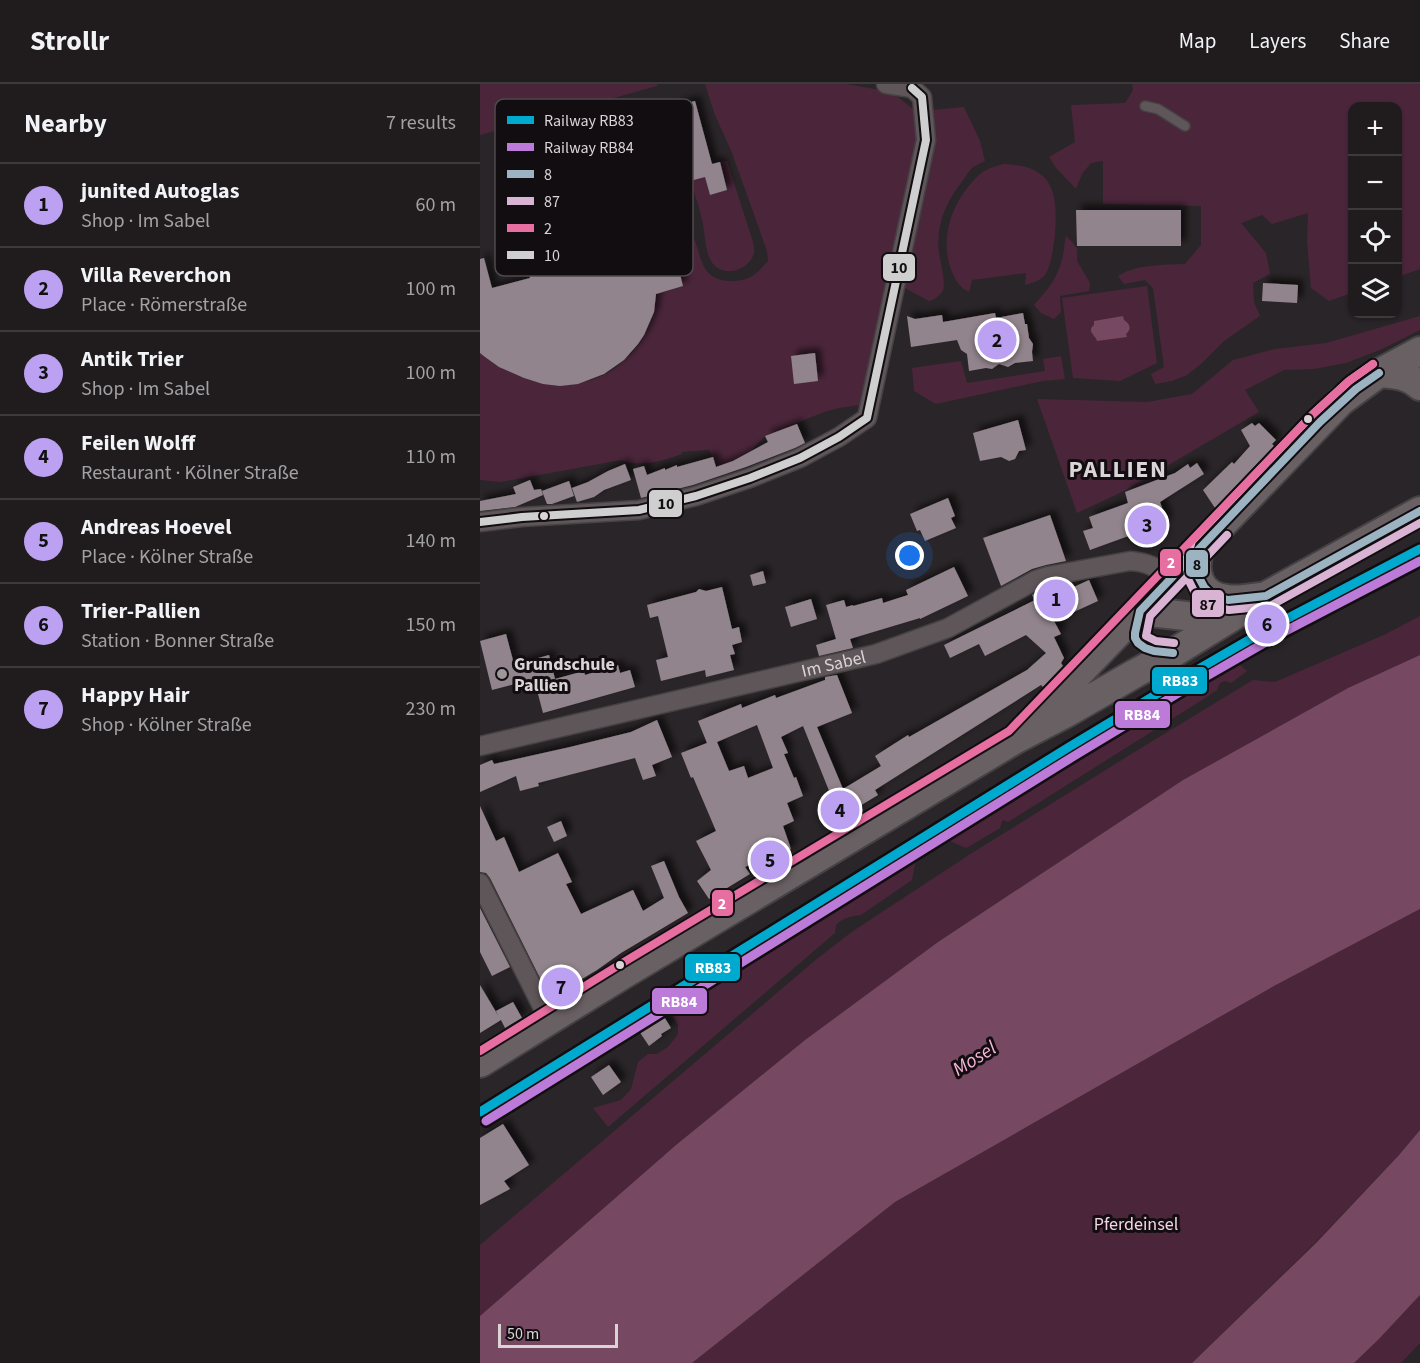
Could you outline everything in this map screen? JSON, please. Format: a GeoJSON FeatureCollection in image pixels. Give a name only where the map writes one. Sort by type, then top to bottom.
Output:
{"type":"FeatureCollection","features":[{"type":"Feature","properties":{"kind":"main road"},"geometry":{"type":"LineString","coordinates":[[1016,739],[1348,395],[1378,373],[1420,351]]}},
{"type":"Feature","properties":{"kind":"main road"},"geometry":{"type":"LineString","coordinates":[[1378,373],[1408,377],[1420,386]]}},
{"type":"Feature","properties":{"kind":"main road"},"geometry":{"type":"LineString","coordinates":[[480,1063],[1016,739],[1173,653],[1266,596],[1419,509]]}},
{"type":"Feature","properties":{"kind":"main road"},"geometry":{"type":"LineString","coordinates":[[1200,548],[1196,570],[1202,584],[1209,592],[1228,600],[1266,596]]}},
{"type":"Feature","properties":{"kind":"main road"},"geometry":{"type":"LineString","coordinates":[[1140,611],[1195,617],[1222,616],[1241,611]]}},
{"type":"Feature","properties":{"kind":"main road"},"geometry":{"type":"LineString","coordinates":[[1140,611],[1135,633],[1137,641],[1143,647],[1154,651],[1173,653]]}},
{"type":"Feature","properties":{"kind":"street"},"geometry":{"type":"LineString","coordinates":[[480,522],[522,517],[639,510],[696,496],[800,458],[840,437],[867,418],[926,140],[922,97],[913,86],[886,84]]}},
{"type":"Feature","properties":{"kind":"street","name":"Im Sabel"},"geometry":{"type":"LineString","coordinates":[[480,746],[876,654],[948,628],[1036,580],[1048,576],[1137,561],[1152,565],[1170,580]]}},
{"type":"Feature","properties":{"kind":"street"},"geometry":{"type":"LineString","coordinates":[[480,883],[549,1020]]}},
{"type":"Feature","properties":{"kind":"lane"},"geometry":{"type":"LineString","coordinates":[[1145,106],[1158,110],[1185,126]]}},
{"type":"Feature","properties":{"kind":"green space"},"geometry":{"type":"Polygon","coordinates":[[[480,84],[657,84],[657,86],[610,99],[495,99],[495,131],[480,135],[480,84]]]}},
{"type":"Feature","properties":{"kind":"green space"},"geometry":{"type":"Polygon","coordinates":[[[705,84],[847,84],[880,90],[898,97],[913,109],[918,118],[918,134],[912,164],[860,405],[824,412],[765,436],[751,451],[733,461],[717,466],[709,450],[682,452],[682,454],[652,463],[621,460],[501,482],[480,480],[480,331],[656,294],[683,286],[680,276],[693,276],[694,238],[706,270],[710,275],[722,280],[735,281],[748,278],[768,261],[767,251],[732,153],[715,115],[705,84]],[[654,312],[482,354],[521,377],[542,383],[563,385],[584,382],[603,375],[622,363],[645,333],[654,312]]]}},
{"type":"Feature","properties":{"kind":"green space"},"geometry":{"type":"Polygon","coordinates":[[[1132,84],[1420,84],[1420,269],[1402,276],[1402,102],[1348,102],[1348,294],[1329,301],[1311,288],[1307,241],[1308,213],[1272,224],[1262,215],[1241,223],[1266,253],[1270,274],[1253,283],[1254,302],[1260,316],[1224,341],[1187,375],[1155,384],[1151,374],[1164,367],[1153,288],[1145,280],[1124,284],[1118,276],[1142,267],[1185,264],[1201,245],[1201,206],[1103,204],[1103,161],[1091,163],[1082,174],[1076,189],[1049,157],[1075,142],[1071,105],[1125,103],[1133,90],[1132,84]]]}},
{"type":"Feature","properties":{"kind":"green space"},"geometry":{"type":"Polygon","coordinates":[[[964,107],[980,141],[985,161],[969,172],[952,195],[944,213],[938,243],[944,286],[939,296],[929,301],[903,287],[932,110],[964,107]]]}},
{"type":"Feature","properties":{"kind":"green space"},"geometry":{"type":"Polygon","coordinates":[[[727,161],[753,242],[754,251],[750,262],[733,271],[721,270],[709,257],[702,218],[693,188],[693,178],[705,177],[710,195],[727,190],[720,162],[727,161]]]}},
{"type":"Feature","properties":{"kind":"green space"},"geometry":{"type":"Polygon","coordinates":[[[1004,164],[1033,170],[1049,184],[1053,193],[1056,219],[1051,261],[1045,275],[1033,283],[1025,285],[1026,273],[972,280],[969,292],[957,281],[948,259],[950,220],[962,196],[979,175],[987,169],[1004,164]]]}},
{"type":"Feature","properties":{"kind":"green space"},"geometry":{"type":"Polygon","coordinates":[[[1066,236],[1077,249],[1077,261],[1090,283],[1089,291],[1060,296],[1061,312],[1054,319],[1041,313],[1034,305],[1056,276],[1064,253],[1066,236]]]}},
{"type":"Feature","properties":{"kind":"green space"},"geometry":{"type":"Polygon","coordinates":[[[1147,286],[1157,363],[1120,381],[1073,378],[1062,298],[1147,286]]]}},
{"type":"Feature","properties":{"kind":"green space"},"geometry":{"type":"Polygon","coordinates":[[[1420,316],[1420,330],[1382,349],[1346,363],[1314,369],[1284,370],[1245,390],[1259,412],[1124,491],[1077,513],[1037,399],[1147,402],[1192,394],[1233,360],[1275,349],[1326,343],[1420,316]]]}},
{"type":"Feature","properties":{"kind":"green space"},"geometry":{"type":"Polygon","coordinates":[[[1061,356],[1065,379],[1043,381],[936,404],[914,391],[912,368],[961,361],[967,383],[1045,371],[1043,359],[1061,356]]]}},
{"type":"Feature","properties":{"kind":"green space"},"geometry":{"type":"Polygon","coordinates":[[[1420,616],[1420,655],[1348,688],[1183,780],[938,942],[805,1040],[676,1145],[480,1316],[480,1245],[818,958],[853,931],[972,853],[1253,680],[1275,682],[1386,634],[1420,616]]]}},
{"type":"Feature","properties":{"kind":"green space"},"geometry":{"type":"Polygon","coordinates":[[[1233,659],[1247,671],[1231,683],[1225,681],[1220,683],[1217,690],[1202,700],[1008,822],[1002,821],[1000,828],[970,846],[966,848],[938,836],[980,809],[1233,659]]]}},
{"type":"Feature","properties":{"kind":"green space"},"geometry":{"type":"Polygon","coordinates":[[[918,848],[912,880],[861,915],[847,918],[836,925],[835,933],[608,1127],[593,1108],[621,1100],[631,1089],[638,1062],[648,1054],[657,1054],[668,1047],[678,1034],[678,1025],[668,1008],[918,848]]]}},
{"type":"Feature","properties":{"kind":"green space","name":"Pferdeinsel"},"geometry":{"type":"Polygon","coordinates":[[[1420,909],[1420,1130],[1315,1243],[1192,1363],[692,1363],[895,1202],[1274,986],[1420,909]]]}},
{"type":"Feature","properties":{"kind":"green space"},"geometry":{"type":"Polygon","coordinates":[[[1420,1295],[1420,1343],[1403,1361],[1401,1363],[1354,1363],[1379,1339],[1420,1295]]]}},
{"type":"Feature","properties":{"kind":"water"},"geometry":{"type":"Polygon","coordinates":[[[1123,316],[1129,327],[1127,337],[1097,341],[1091,331],[1094,321],[1123,316]]]}},
{"type":"Feature","properties":{"kind":"water","name":"Mosel"},"geometry":{"type":"Polygon","coordinates":[[[1420,655],[1420,909],[1274,986],[895,1202],[692,1363],[480,1363],[480,1316],[676,1145],[805,1040],[938,942],[1183,780],[1348,688],[1420,655]]]}},
{"type":"Feature","properties":{"kind":"water"},"geometry":{"type":"Polygon","coordinates":[[[1420,1130],[1420,1295],[1379,1339],[1354,1363],[1192,1363],[1316,1243],[1420,1130]]]}},
{"type":"Feature","properties":{"kind":"building"},"geometry":{"type":"Polygon","coordinates":[[[695,101],[712,164],[720,162],[727,190],[710,195],[705,177],[693,180],[693,102],[695,101]]]}},
{"type":"Feature","properties":{"kind":"building"},"geometry":{"type":"Polygon","coordinates":[[[1076,210],[1181,210],[1181,246],[1077,246],[1076,210]]]}},
{"type":"Feature","properties":{"kind":"building"},"geometry":{"type":"Polygon","coordinates":[[[484,258],[492,288],[530,278],[530,276],[680,276],[683,286],[656,294],[654,312],[644,335],[624,360],[604,374],[578,384],[560,386],[524,378],[499,367],[480,353],[480,259],[484,258]]]}},
{"type":"Feature","properties":{"kind":"building"},"geometry":{"type":"Polygon","coordinates":[[[1263,283],[1298,285],[1297,303],[1262,301],[1263,283]]]}},
{"type":"Feature","properties":{"kind":"building"},"geometry":{"type":"Polygon","coordinates":[[[995,313],[996,318],[1023,313],[1029,338],[1033,344],[1033,361],[1015,363],[1008,367],[999,364],[992,369],[969,371],[967,354],[961,350],[957,340],[911,347],[907,316],[915,319],[942,315],[943,322],[995,313]]]}},
{"type":"Feature","properties":{"kind":"building"},"geometry":{"type":"Polygon","coordinates":[[[815,353],[818,381],[794,384],[791,356],[815,353]]]}},
{"type":"Feature","properties":{"kind":"building"},"geometry":{"type":"Polygon","coordinates":[[[1018,420],[1026,450],[1019,451],[1015,459],[1009,461],[1001,457],[980,461],[973,433],[1018,420]]]}},
{"type":"Feature","properties":{"kind":"building"},"geometry":{"type":"Polygon","coordinates":[[[1252,423],[1255,426],[1259,423],[1276,440],[1272,444],[1274,446],[1215,508],[1203,490],[1232,462],[1234,464],[1250,446],[1241,430],[1252,423]]]}},
{"type":"Feature","properties":{"kind":"building"},"geometry":{"type":"Polygon","coordinates":[[[797,424],[805,443],[795,448],[693,485],[641,498],[633,469],[644,466],[647,475],[665,468],[665,470],[713,457],[716,467],[733,461],[768,442],[765,436],[797,424]]]}},
{"type":"Feature","properties":{"kind":"building"},"geometry":{"type":"Polygon","coordinates":[[[1197,463],[1204,474],[1160,502],[1167,522],[1090,550],[1083,531],[1093,528],[1089,517],[1128,503],[1125,492],[1175,473],[1188,464],[1190,468],[1197,463]]]}},
{"type":"Feature","properties":{"kind":"building"},"geometry":{"type":"Polygon","coordinates":[[[625,464],[631,480],[577,502],[572,488],[625,464]]]}},
{"type":"Feature","properties":{"kind":"building"},"geometry":{"type":"Polygon","coordinates":[[[530,480],[534,490],[541,489],[543,495],[515,507],[480,511],[480,501],[516,494],[513,487],[530,480]]]}},
{"type":"Feature","properties":{"kind":"building"},"geometry":{"type":"Polygon","coordinates":[[[569,481],[574,496],[547,504],[542,491],[569,481]]]}},
{"type":"Feature","properties":{"kind":"building"},"geometry":{"type":"Polygon","coordinates":[[[948,498],[955,516],[951,518],[956,528],[925,541],[920,530],[917,531],[910,514],[948,498]]]}},
{"type":"Feature","properties":{"kind":"building"},"geometry":{"type":"Polygon","coordinates":[[[1050,515],[1066,561],[1032,569],[1001,586],[983,538],[1050,515]]]}},
{"type":"Feature","properties":{"kind":"building"},"geometry":{"type":"Polygon","coordinates":[[[954,567],[968,596],[920,619],[850,639],[853,648],[819,656],[816,645],[836,639],[826,605],[844,600],[846,607],[882,598],[883,603],[908,595],[906,590],[954,567]]]}},
{"type":"Feature","properties":{"kind":"building"},"geometry":{"type":"Polygon","coordinates":[[[763,571],[766,583],[753,586],[750,575],[763,571]]]}},
{"type":"Feature","properties":{"kind":"building"},"geometry":{"type":"Polygon","coordinates":[[[1089,580],[1098,601],[1054,621],[1061,634],[1054,637],[1064,658],[1061,663],[1063,666],[1047,683],[875,790],[878,795],[840,818],[803,726],[781,737],[788,753],[784,754],[803,796],[787,803],[794,821],[783,826],[791,849],[779,856],[778,853],[745,867],[750,874],[709,899],[697,881],[711,870],[696,841],[716,831],[681,753],[707,743],[698,721],[741,704],[742,708],[775,695],[776,698],[825,680],[825,677],[837,675],[852,713],[817,727],[843,789],[881,766],[875,756],[908,735],[909,737],[1027,670],[1046,653],[1026,635],[985,656],[979,644],[950,658],[944,645],[1035,600],[1032,595],[1041,590],[1060,585],[1063,592],[1089,580]],[[757,725],[717,742],[729,771],[744,766],[748,778],[773,768],[757,725]]]}},
{"type":"Feature","properties":{"kind":"building"},"geometry":{"type":"Polygon","coordinates":[[[722,587],[732,629],[739,627],[742,642],[732,645],[735,654],[730,655],[734,670],[706,677],[705,670],[661,681],[656,660],[668,657],[658,616],[650,618],[647,605],[696,592],[699,589],[706,591],[722,587]]]}},
{"type":"Feature","properties":{"kind":"building"},"geometry":{"type":"Polygon","coordinates":[[[811,599],[817,619],[791,627],[785,607],[811,599]]]}},
{"type":"Feature","properties":{"kind":"building"},"geometry":{"type":"Polygon","coordinates":[[[506,634],[514,664],[549,655],[555,679],[584,671],[585,675],[618,665],[620,673],[630,670],[635,687],[543,713],[534,679],[492,690],[480,641],[506,634]]]}},
{"type":"Feature","properties":{"kind":"building"},"geometry":{"type":"Polygon","coordinates":[[[657,720],[672,757],[652,765],[656,776],[643,780],[635,758],[538,783],[539,786],[520,791],[516,776],[480,792],[480,765],[492,760],[494,764],[570,747],[631,732],[657,720]]]}},
{"type":"Feature","properties":{"kind":"building"},"geometry":{"type":"Polygon","coordinates":[[[480,806],[496,841],[504,837],[519,872],[558,853],[572,882],[566,884],[581,914],[633,890],[643,911],[664,898],[651,866],[664,861],[688,913],[550,998],[490,878],[486,873],[480,872],[480,806]]]}},
{"type":"Feature","properties":{"kind":"building"},"geometry":{"type":"Polygon","coordinates":[[[561,821],[567,836],[554,842],[547,827],[561,821]]]}},
{"type":"Feature","properties":{"kind":"building"},"geometry":{"type":"Polygon","coordinates":[[[480,908],[510,967],[492,976],[480,952],[480,908]]]}},
{"type":"Feature","properties":{"kind":"building"},"geometry":{"type":"Polygon","coordinates":[[[480,985],[499,1017],[496,1011],[513,1002],[522,1018],[505,1028],[501,1020],[480,1033],[480,985]]]}},
{"type":"Feature","properties":{"kind":"building"},"geometry":{"type":"Polygon","coordinates":[[[663,1015],[671,1028],[649,1046],[639,1031],[663,1015]]]}},
{"type":"Feature","properties":{"kind":"building"},"geometry":{"type":"Polygon","coordinates":[[[609,1065],[621,1082],[603,1095],[591,1077],[609,1065]]]}},
{"type":"Feature","properties":{"kind":"building"},"geometry":{"type":"Polygon","coordinates":[[[503,1124],[529,1165],[504,1181],[510,1189],[480,1205],[480,1138],[503,1124]]]}},
{"type":"Feature","properties":{"kind":"rail line","name":"RB83"},"geometry":{"type":"LineString","coordinates":[[480,1112],[1195,671],[1273,626],[1420,549]]}},
{"type":"Feature","properties":{"kind":"rail line","name":"RB84"},"geometry":{"type":"LineString","coordinates":[[486,1121],[1200,680],[1278,635],[1420,561]]}},
{"type":"Feature","properties":{"kind":"transit line","name":"10"},"geometry":{"type":"LineString","coordinates":[[480,522],[522,517],[639,510],[696,496],[800,458],[839,437],[867,418],[926,140],[922,97],[912,88]]}},
{"type":"Feature","properties":{"kind":"transit line","name":"87"},"geometry":{"type":"LineString","coordinates":[[1373,364],[1349,381],[1313,414],[1192,541],[1187,557],[1188,579],[1195,593],[1213,607],[1229,610],[1270,606],[1420,523]]}},
{"type":"Feature","properties":{"kind":"transit line","name":"2"},"geometry":{"type":"LineString","coordinates":[[480,1051],[1009,731],[1312,415],[1349,381],[1373,364]]}},
{"type":"Feature","properties":{"kind":"transit line","name":"8"},"geometry":{"type":"LineString","coordinates":[[1379,373],[1356,389],[1320,422],[1200,548],[1197,558],[1197,574],[1204,587],[1217,597],[1228,600],[1266,596],[1420,511]]}},
{"type":"Feature","properties":{"kind":"transit line","name":"8"},"geometry":{"type":"LineString","coordinates":[[1173,653],[1154,651],[1138,643],[1135,633],[1140,611],[1219,528]]}},
{"type":"Feature","properties":{"kind":"transit line","name":"87"},"geometry":{"type":"LineString","coordinates":[[1174,643],[1156,641],[1146,636],[1150,616],[1227,535]]}},
{"type":"Feature","properties":{"kind":"place","name":"Villa Reverchon"},"geometry":{"type":"Point","coordinates":[997,340]}},
{"type":"Feature","properties":{"kind":"place","name":"Antik Trier"},"geometry":{"type":"Point","coordinates":[1147,525]}},
{"type":"Feature","properties":{"kind":"place","name":"junited Autoglas"},"geometry":{"type":"Point","coordinates":[1056,599]}},
{"type":"Feature","properties":{"kind":"place","name":"Trier-Pallien"},"geometry":{"type":"Point","coordinates":[1267,624]}},
{"type":"Feature","properties":{"kind":"place","name":"Grundschule Pallien"},"geometry":{"type":"Point","coordinates":[502,674]}},
{"type":"Feature","properties":{"kind":"place","name":"Feilen Wolff"},"geometry":{"type":"Point","coordinates":[840,810]}},
{"type":"Feature","properties":{"kind":"place","name":"Andreas Hoevel"},"geometry":{"type":"Point","coordinates":[770,860]}},
{"type":"Feature","properties":{"kind":"place","name":"Happy Hair"},"geometry":{"type":"Point","coordinates":[561,987]}},
{"type":"Feature","properties":{"kind":"district","name":"PALLIEN"},"geometry":{"type":"Point","coordinates":[1118,469]}}]}
